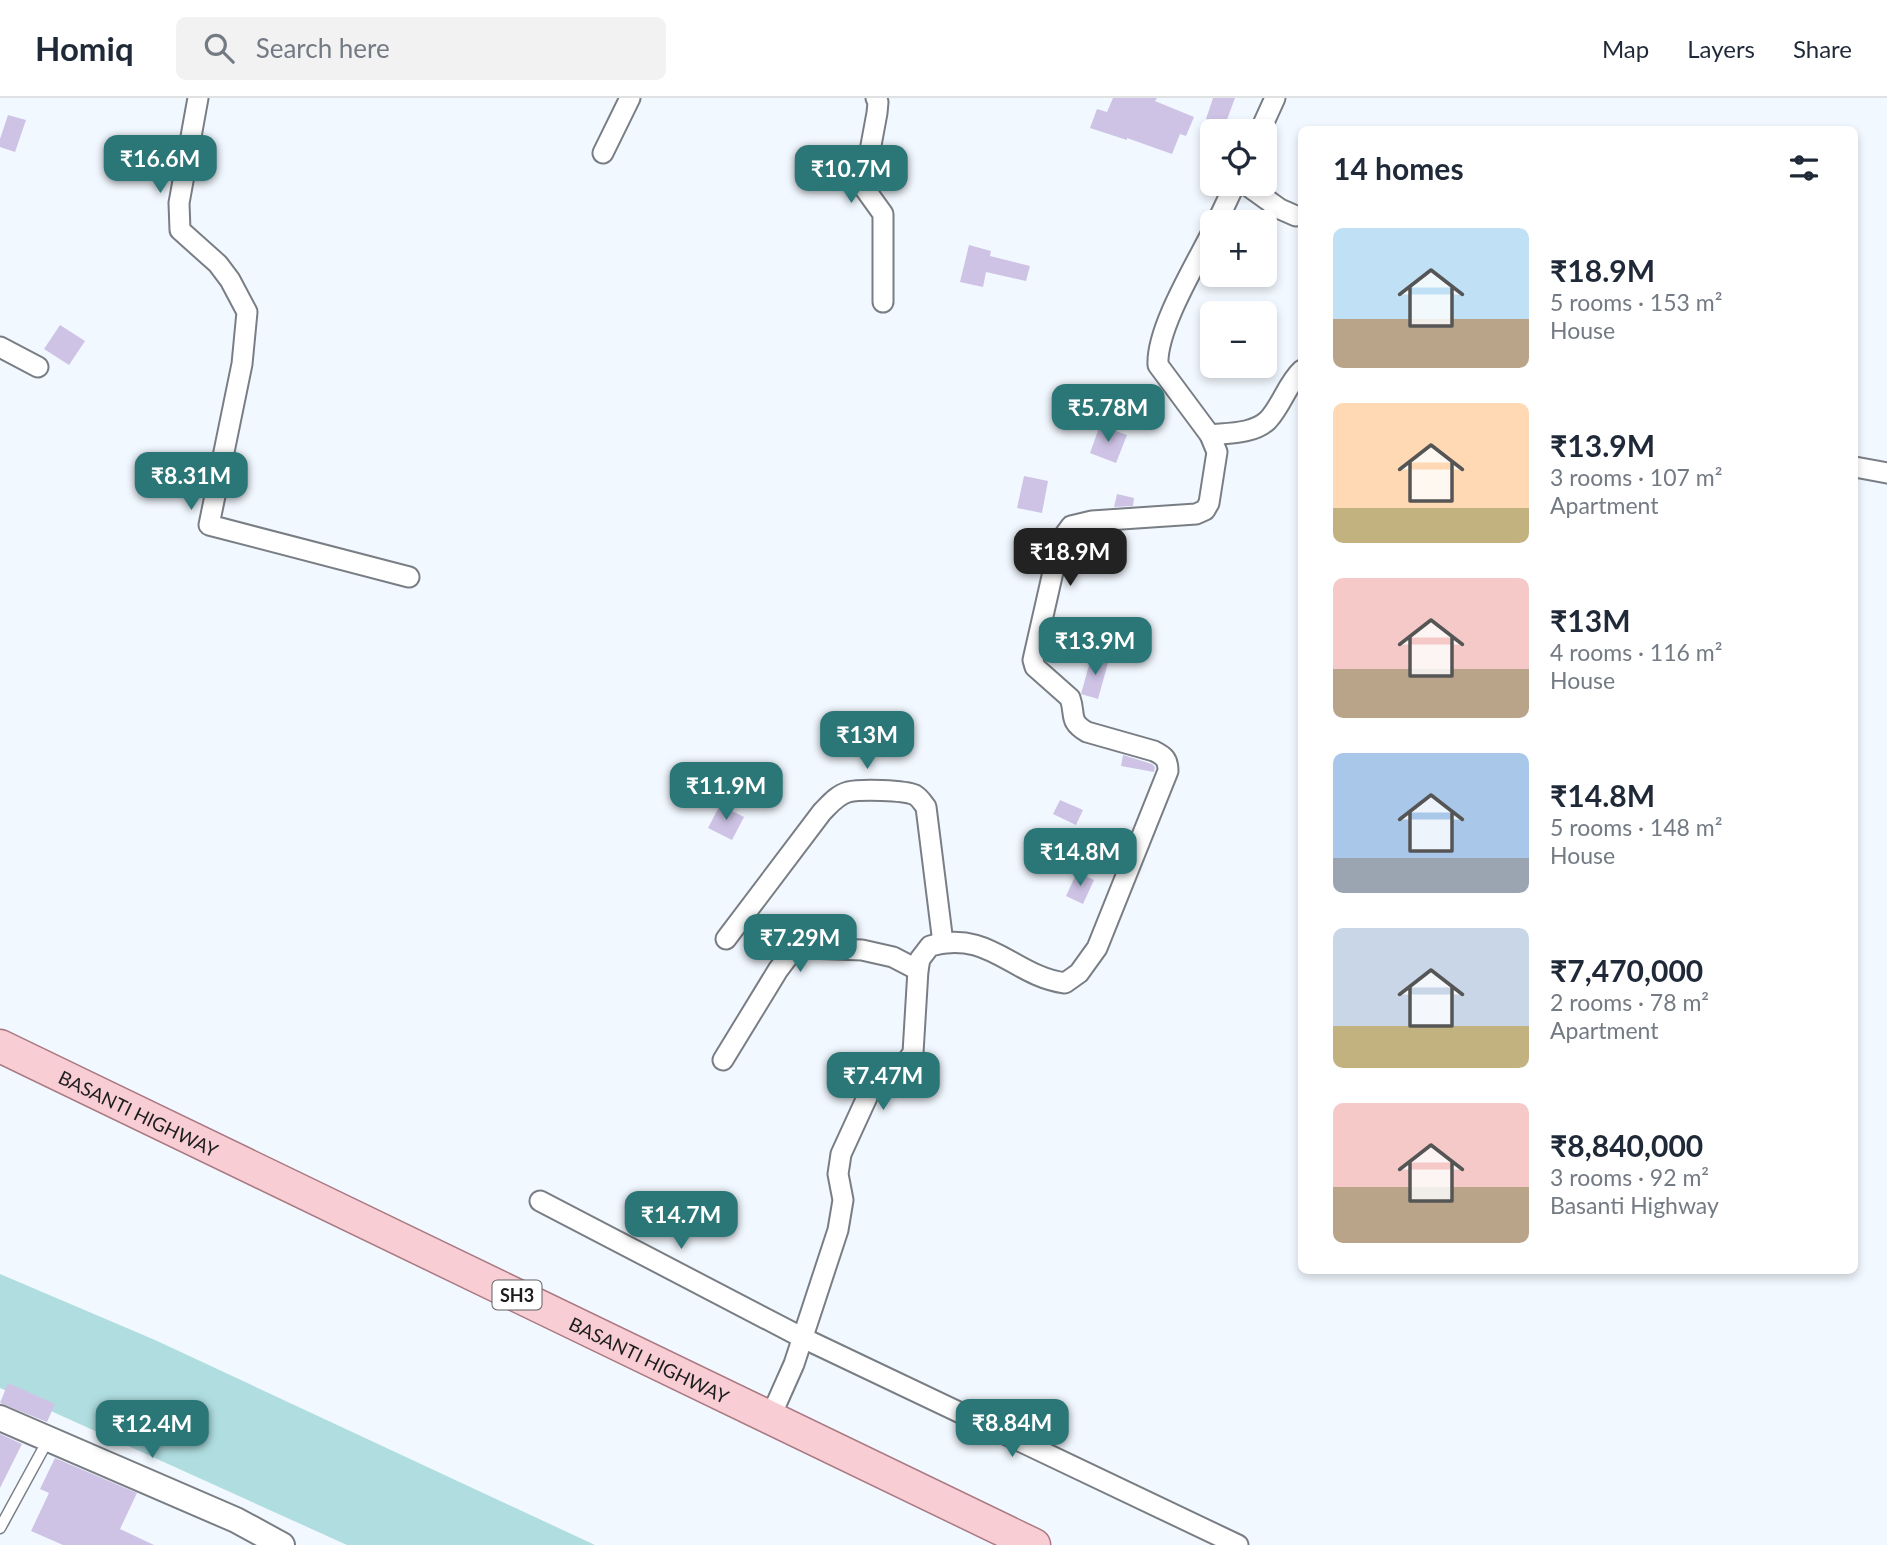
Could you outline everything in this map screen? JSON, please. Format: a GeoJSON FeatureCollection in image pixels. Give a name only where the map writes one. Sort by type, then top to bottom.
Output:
{"type":"FeatureCollection","features":[{"type":"Feature","properties":{"kind":"main road","name":"BASANTI HIGHWAY"},"geometry":{"type":"LineString","coordinates":[[0,1046],[775,1407],[1034,1545]]}},
{"type":"Feature","properties":{"kind":"street"},"geometry":{"type":"LineString","coordinates":[[198,98],[179,203],[180,230],[218,264],[247,312],[242,364],[209,526],[409,578]]}},
{"type":"Feature","properties":{"kind":"street"},"geometry":{"type":"LineString","coordinates":[[603,153],[630,98]]}},
{"type":"Feature","properties":{"kind":"street"},"geometry":{"type":"LineString","coordinates":[[876,98],[877,113],[864,190],[883,214],[883,302]]}},
{"type":"Feature","properties":{"kind":"street"},"geometry":{"type":"LineString","coordinates":[[1265,119],[1275,98]]}},
{"type":"Feature","properties":{"kind":"street"},"geometry":{"type":"LineString","coordinates":[[1262,196],[1280,209],[1296,215]]}},
{"type":"Feature","properties":{"kind":"street"},"geometry":{"type":"LineString","coordinates":[[775,1407],[806,1331],[841,1214],[843,1200],[838,1174],[841,1154],[876,1083],[901,1069],[913,1052],[920,959],[930,946],[950,942],[995,952],[1048,981],[1065,983],[1079,973],[1097,948],[1168,771],[1168,761],[1154,751],[1087,732],[1077,726],[1072,719],[1070,698],[1035,667],[1033,660],[1056,557],[1064,533],[1071,526],[1080,523],[1196,514],[1205,510],[1209,503],[1217,452],[1210,435],[1158,365],[1157,353],[1166,325],[1200,256]]}},
{"type":"Feature","properties":{"kind":"street"},"geometry":{"type":"LineString","coordinates":[[0,347],[38,367]]}},
{"type":"Feature","properties":{"kind":"street"},"geometry":{"type":"LineString","coordinates":[[1210,435],[1239,432],[1257,427],[1268,420],[1298,374]]}},
{"type":"Feature","properties":{"kind":"street"},"geometry":{"type":"LineString","coordinates":[[1858,468],[1887,473]]}},
{"type":"Feature","properties":{"kind":"street"},"geometry":{"type":"LineString","coordinates":[[726,939],[822,812],[836,798],[848,792],[865,791],[912,794],[926,807],[950,942]]}},
{"type":"Feature","properties":{"kind":"street"},"geometry":{"type":"LineString","coordinates":[[723,1060],[790,954],[806,948],[862,950],[893,957],[918,970]]}},
{"type":"Feature","properties":{"kind":"street"},"geometry":{"type":"LineString","coordinates":[[540,1201],[1238,1545]]}},
{"type":"Feature","properties":{"kind":"street"},"geometry":{"type":"LineString","coordinates":[[0,1418],[236,1520],[282,1545]]}},
{"type":"Feature","properties":{"kind":"lane"},"geometry":{"type":"LineString","coordinates":[[0,1528],[48,1440]]}},
{"type":"Feature","properties":{"kind":"water"},"geometry":{"type":"Polygon","coordinates":[[[0,1274],[155,1340],[595,1545],[347,1545],[0,1388],[0,1274]]]}},
{"type":"Feature","properties":{"kind":"building"},"geometry":{"type":"Polygon","coordinates":[[[1113,98],[1157,98],[1155,101],[1194,117],[1186,136],[1180,134],[1172,154],[1090,128],[1097,109],[1107,112],[1113,98]]]}},
{"type":"Feature","properties":{"kind":"building"},"geometry":{"type":"Polygon","coordinates":[[[1213,98],[1235,98],[1227,119],[1206,119],[1213,98]]]}},
{"type":"Feature","properties":{"kind":"building"},"geometry":{"type":"Polygon","coordinates":[[[8,115],[26,120],[15,152],[0,147],[8,115]]]}},
{"type":"Feature","properties":{"kind":"building"},"geometry":{"type":"Polygon","coordinates":[[[969,245],[991,251],[990,256],[1030,266],[1026,281],[986,272],[983,287],[960,282],[969,245]]]}},
{"type":"Feature","properties":{"kind":"building"},"geometry":{"type":"Polygon","coordinates":[[[60,325],[85,341],[69,365],[44,349],[60,325]]]}},
{"type":"Feature","properties":{"kind":"building"},"geometry":{"type":"Polygon","coordinates":[[[1100,425],[1127,435],[1116,463],[1090,453],[1100,425]]]}},
{"type":"Feature","properties":{"kind":"building"},"geometry":{"type":"Polygon","coordinates":[[[1024,476],[1048,481],[1042,513],[1017,508],[1024,476]]]}},
{"type":"Feature","properties":{"kind":"building"},"geometry":{"type":"Polygon","coordinates":[[[1117,494],[1134,498],[1133,506],[1114,507],[1117,494]]]}},
{"type":"Feature","properties":{"kind":"building"},"geometry":{"type":"Polygon","coordinates":[[[1092,654],[1109,659],[1098,699],[1081,694],[1092,654]]]}},
{"type":"Feature","properties":{"kind":"building"},"geometry":{"type":"Polygon","coordinates":[[[1123,755],[1152,764],[1155,767],[1154,772],[1121,766],[1123,755]]]}},
{"type":"Feature","properties":{"kind":"building"},"geometry":{"type":"Polygon","coordinates":[[[1060,800],[1083,810],[1076,825],[1053,814],[1060,800]]]}},
{"type":"Feature","properties":{"kind":"building"},"geometry":{"type":"Polygon","coordinates":[[[720,805],[744,817],[732,840],[708,828],[720,805]]]}},
{"type":"Feature","properties":{"kind":"building"},"geometry":{"type":"Polygon","coordinates":[[[1077,872],[1094,880],[1083,904],[1066,896],[1077,872]]]}},
{"type":"Feature","properties":{"kind":"building"},"geometry":{"type":"Polygon","coordinates":[[[8,1383],[55,1404],[47,1422],[0,1403],[8,1383]]]}},
{"type":"Feature","properties":{"kind":"building"},"geometry":{"type":"Polygon","coordinates":[[[0,1434],[22,1444],[0,1488],[0,1434]]]}},
{"type":"Feature","properties":{"kind":"building"},"geometry":{"type":"Polygon","coordinates":[[[55,1458],[137,1493],[120,1529],[154,1545],[63,1545],[31,1531],[49,1493],[40,1489],[55,1458]]]}}]}
